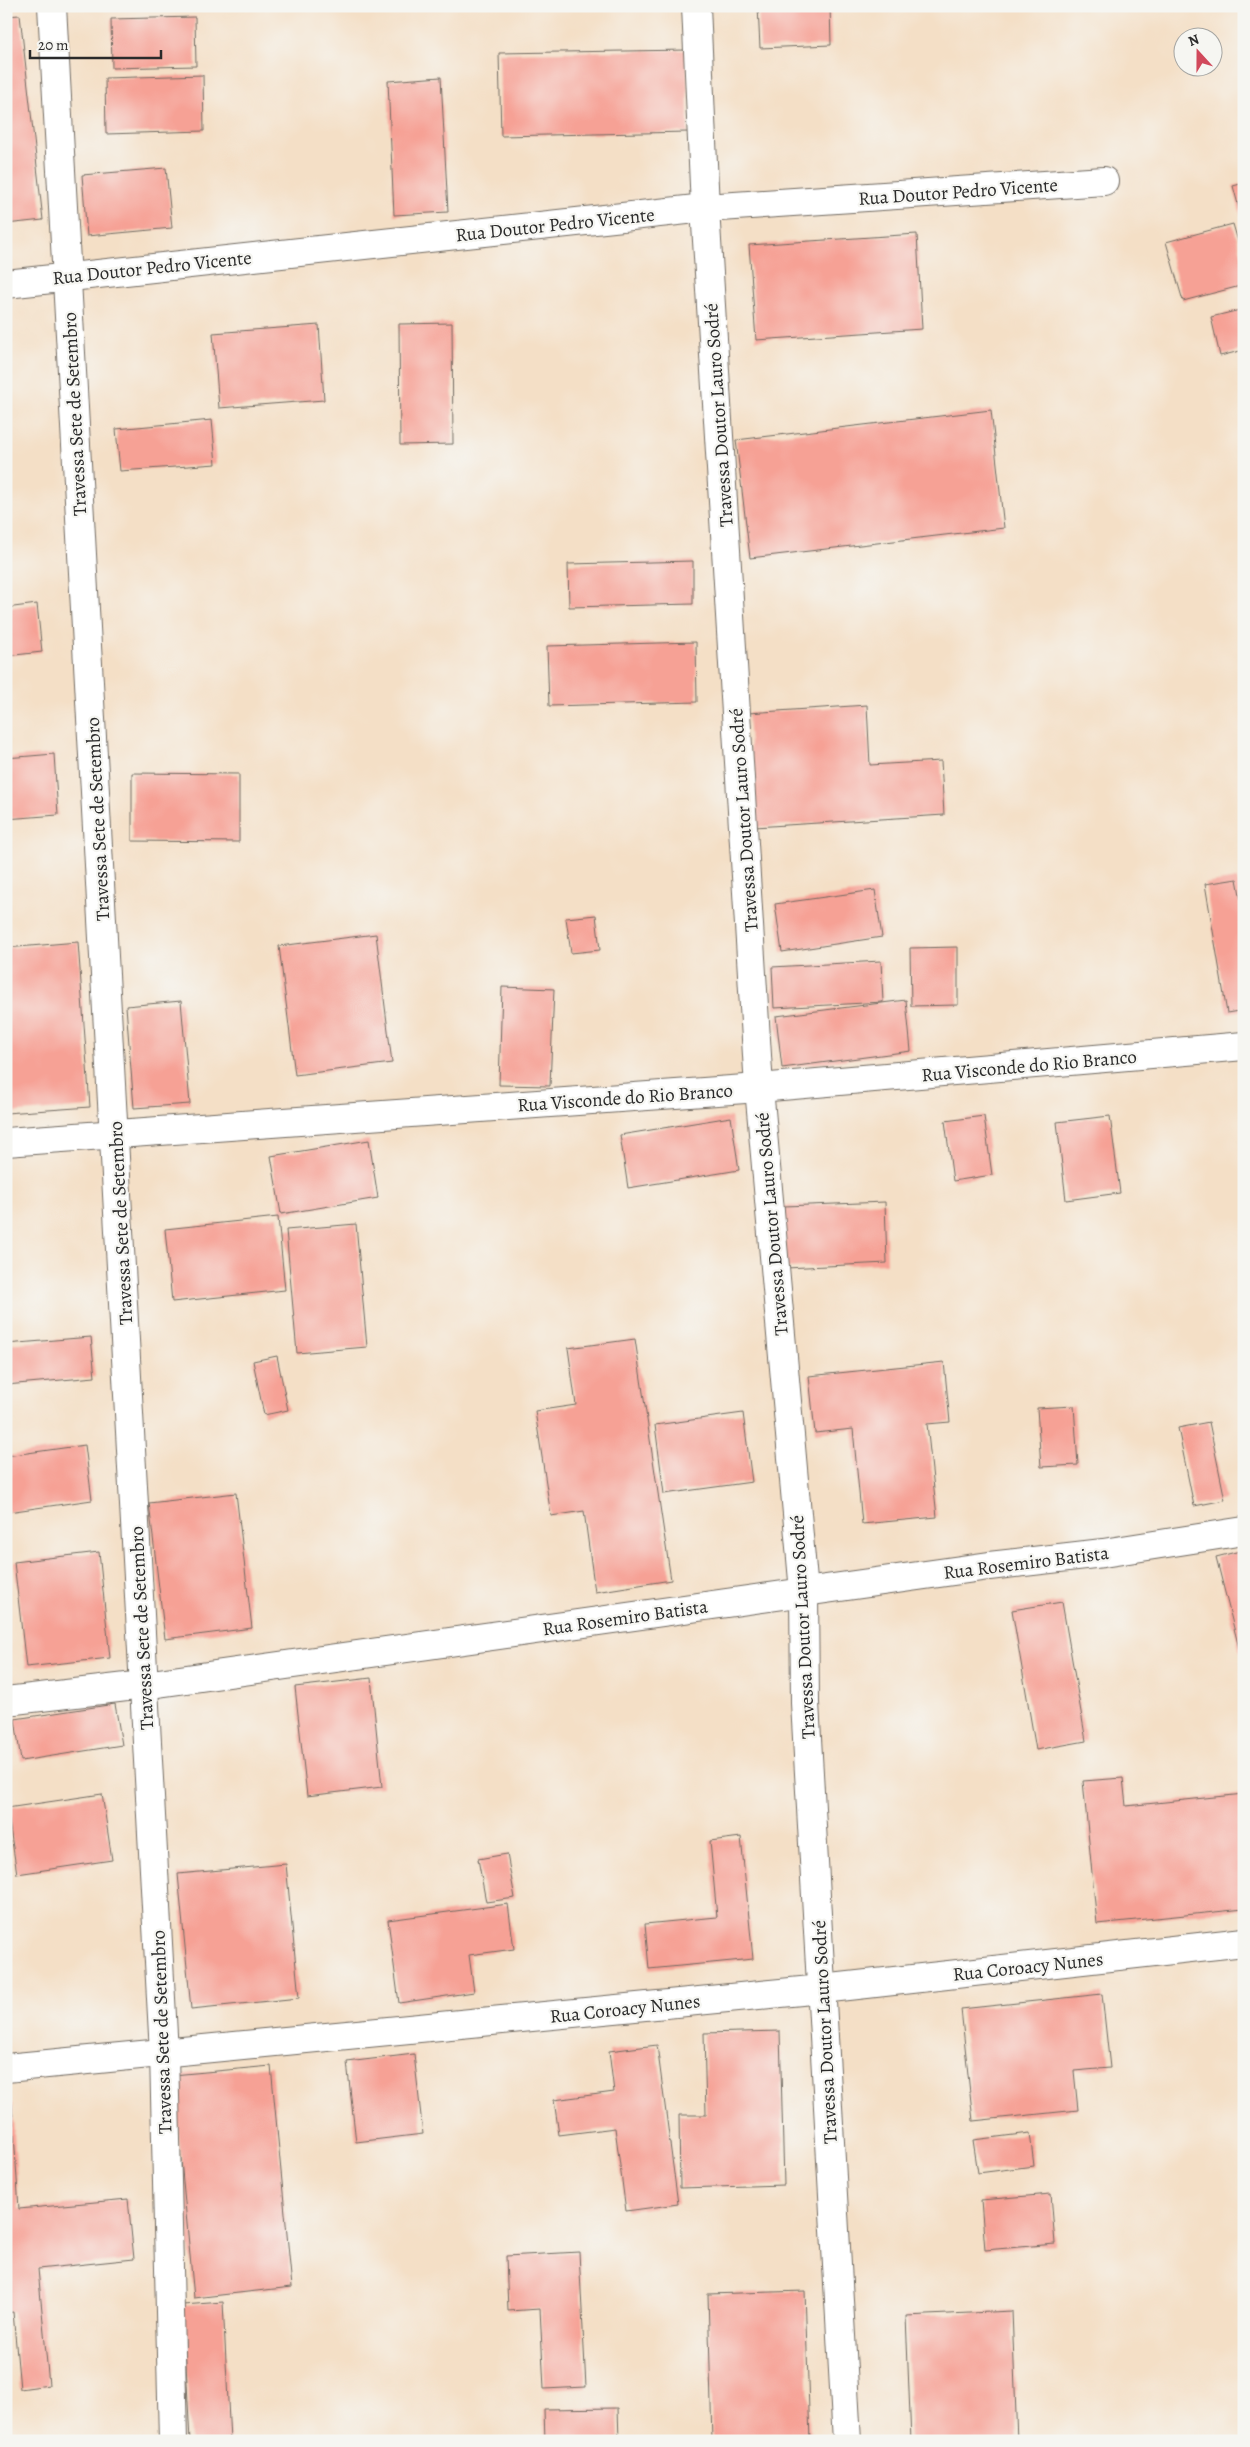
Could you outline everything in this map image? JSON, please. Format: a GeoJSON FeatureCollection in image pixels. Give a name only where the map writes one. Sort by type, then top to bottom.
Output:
{"type":"FeatureCollection","features":[{"type":"Feature","properties":{"kind":"street","name":"Travessa Sete de Setembro"},"geometry":{"type":"LineString","coordinates":[[52,6],[164,2053],[173,2441]]}},
{"type":"Feature","properties":{"kind":"street","name":"Travessa Doutor Lauro Sodré"},"geometry":{"type":"LineString","coordinates":[[696,6],[705,208],[759,1088],[804,1592],[805,1704],[847,2441]]}},
{"type":"Feature","properties":{"kind":"street","name":"Rua Doutor Pedro Vicente"},"geometry":{"type":"LineString","coordinates":[[6,284],[705,208],[1104,181]]}},
{"type":"Feature","properties":{"kind":"street","name":"Rua Visconde do Rio Branco"},"geometry":{"type":"LineString","coordinates":[[6,1142],[759,1088],[1244,1046]]}},
{"type":"Feature","properties":{"kind":"street","name":"Rua Rosemiro Batista"},"geometry":{"type":"LineString","coordinates":[[6,1701],[144,1685],[804,1592],[1103,1553],[1244,1531]]}},
{"type":"Feature","properties":{"kind":"street","name":"Rua Coroacy Nunes"},"geometry":{"type":"LineString","coordinates":[[6,2068],[822,1989],[1244,1942]]}},
{"type":"Feature","properties":{"kind":"building"},"geometry":{"type":"Polygon","coordinates":[[[758,6],[830,6],[831,45],[760,48],[758,6]]]}},
{"type":"Feature","properties":{"kind":"building"},"geometry":{"type":"Polygon","coordinates":[[[20,15],[43,220],[6,224],[6,16],[20,15]]]}},
{"type":"Feature","properties":{"kind":"building"},"geometry":{"type":"Polygon","coordinates":[[[195,17],[196,66],[112,68],[111,19],[195,17]]]}},
{"type":"Feature","properties":{"kind":"building"},"geometry":{"type":"Polygon","coordinates":[[[687,50],[688,132],[501,136],[499,53],[687,50]]]}},
{"type":"Feature","properties":{"kind":"building"},"geometry":{"type":"Polygon","coordinates":[[[203,75],[204,131],[106,134],[105,78],[203,75]]]}},
{"type":"Feature","properties":{"kind":"building"},"geometry":{"type":"Polygon","coordinates":[[[441,77],[448,212],[394,215],[388,81],[441,77]]]}},
{"type":"Feature","properties":{"kind":"building"},"geometry":{"type":"Polygon","coordinates":[[[166,168],[172,228],[87,236],[82,175],[166,168]]]}},
{"type":"Feature","properties":{"kind":"building"},"geometry":{"type":"Polygon","coordinates":[[[1244,183],[1244,223],[1243,223],[1233,186],[1244,183]]]}},
{"type":"Feature","properties":{"kind":"building"},"geometry":{"type":"Polygon","coordinates":[[[1233,224],[1244,262],[1244,285],[1183,301],[1166,242],[1233,224]]]}},
{"type":"Feature","properties":{"kind":"building"},"geometry":{"type":"Polygon","coordinates":[[[917,234],[922,329],[756,340],[749,245],[917,234]]]}},
{"type":"Feature","properties":{"kind":"building"},"geometry":{"type":"Polygon","coordinates":[[[1244,309],[1244,350],[1220,356],[1211,317],[1244,309]]]}},
{"type":"Feature","properties":{"kind":"building"},"geometry":{"type":"Polygon","coordinates":[[[452,323],[453,444],[400,445],[399,324],[452,323]]]}},
{"type":"Feature","properties":{"kind":"building"},"geometry":{"type":"Polygon","coordinates":[[[319,325],[324,400],[219,408],[213,333],[319,325]]]}},
{"type":"Feature","properties":{"kind":"building"},"geometry":{"type":"Polygon","coordinates":[[[991,410],[1004,528],[750,558],[736,440],[991,410]]]}},
{"type":"Feature","properties":{"kind":"building"},"geometry":{"type":"Polygon","coordinates":[[[212,420],[216,464],[120,471],[116,429],[212,420]]]}},
{"type":"Feature","properties":{"kind":"building"},"geometry":{"type":"Polygon","coordinates":[[[693,561],[693,604],[569,607],[568,564],[693,561]]]}},
{"type":"Feature","properties":{"kind":"building"},"geometry":{"type":"Polygon","coordinates":[[[37,604],[42,652],[6,656],[6,608],[37,604]]]}},
{"type":"Feature","properties":{"kind":"building"},"geometry":{"type":"Polygon","coordinates":[[[696,642],[697,702],[549,706],[547,646],[696,642]]]}},
{"type":"Feature","properties":{"kind":"building"},"geometry":{"type":"Polygon","coordinates":[[[867,705],[870,765],[941,761],[944,815],[755,827],[748,713],[867,705]]]}},
{"type":"Feature","properties":{"kind":"building"},"geometry":{"type":"Polygon","coordinates":[[[54,754],[58,815],[6,819],[6,758],[54,754]]]}},
{"type":"Feature","properties":{"kind":"building"},"geometry":{"type":"Polygon","coordinates":[[[132,773],[239,774],[239,842],[132,841],[132,773]]]}},
{"type":"Feature","properties":{"kind":"building"},"geometry":{"type":"Polygon","coordinates":[[[1237,879],[1244,916],[1244,1010],[1227,1013],[1205,884],[1237,879]]]}},
{"type":"Feature","properties":{"kind":"building"},"geometry":{"type":"Polygon","coordinates":[[[875,890],[882,937],[782,952],[775,904],[875,890]]]}},
{"type":"Feature","properties":{"kind":"building"},"geometry":{"type":"Polygon","coordinates":[[[596,915],[600,950],[571,953],[566,918],[596,915]]]}},
{"type":"Feature","properties":{"kind":"building"},"geometry":{"type":"Polygon","coordinates":[[[376,934],[392,1063],[295,1075],[279,946],[376,934]]]}},
{"type":"Feature","properties":{"kind":"building"},"geometry":{"type":"Polygon","coordinates":[[[78,942],[90,1107],[6,1113],[6,948],[78,942]]]}},
{"type":"Feature","properties":{"kind":"building"},"geometry":{"type":"Polygon","coordinates":[[[958,947],[958,1005],[911,1006],[910,948],[958,947]]]}},
{"type":"Feature","properties":{"kind":"building"},"geometry":{"type":"Polygon","coordinates":[[[881,961],[883,1002],[774,1008],[772,967],[881,961]]]}},
{"type":"Feature","properties":{"kind":"building"},"geometry":{"type":"Polygon","coordinates":[[[502,987],[554,989],[550,1086],[499,1085],[502,987]]]}},
{"type":"Feature","properties":{"kind":"building"},"geometry":{"type":"Polygon","coordinates":[[[906,1000],[911,1051],[782,1068],[776,1016],[906,1000]]]}},
{"type":"Feature","properties":{"kind":"building"},"geometry":{"type":"Polygon","coordinates":[[[181,1001],[190,1104],[134,1108],[126,1006],[181,1001]]]}},
{"type":"Feature","properties":{"kind":"building"},"geometry":{"type":"Polygon","coordinates":[[[984,1116],[992,1175],[953,1181],[945,1121],[984,1116]]]}},
{"type":"Feature","properties":{"kind":"building"},"geometry":{"type":"Polygon","coordinates":[[[1110,1116],[1120,1193],[1066,1200],[1057,1122],[1110,1116]]]}},
{"type":"Feature","properties":{"kind":"building"},"geometry":{"type":"Polygon","coordinates":[[[731,1117],[739,1170],[628,1188],[620,1135],[731,1117]]]}},
{"type":"Feature","properties":{"kind":"building"},"geometry":{"type":"Polygon","coordinates":[[[369,1140],[378,1198],[281,1214],[271,1156],[369,1140]]]}},
{"type":"Feature","properties":{"kind":"building"},"geometry":{"type":"Polygon","coordinates":[[[885,1202],[887,1263],[786,1268],[784,1206],[885,1202]]]}},
{"type":"Feature","properties":{"kind":"building"},"geometry":{"type":"Polygon","coordinates":[[[278,1217],[285,1290],[172,1302],[165,1229],[278,1217]]]}},
{"type":"Feature","properties":{"kind":"building"},"geometry":{"type":"Polygon","coordinates":[[[356,1224],[367,1347],[297,1353],[286,1230],[356,1224]]]}},
{"type":"Feature","properties":{"kind":"building"},"geometry":{"type":"Polygon","coordinates":[[[91,1337],[95,1377],[6,1385],[6,1344],[91,1337]]]}},
{"type":"Feature","properties":{"kind":"building"},"geometry":{"type":"Polygon","coordinates":[[[635,1339],[671,1580],[595,1592],[584,1511],[551,1516],[535,1411],[576,1405],[568,1348],[635,1339]]]}},
{"type":"Feature","properties":{"kind":"building"},"geometry":{"type":"Polygon","coordinates":[[[277,1356],[288,1410],[264,1415],[253,1361],[277,1356]]]}},
{"type":"Feature","properties":{"kind":"building"},"geometry":{"type":"Polygon","coordinates":[[[944,1362],[950,1422],[927,1424],[937,1517],[862,1524],[853,1429],[815,1433],[809,1376],[944,1362]]]}},
{"type":"Feature","properties":{"kind":"building"},"geometry":{"type":"Polygon","coordinates":[[[1074,1406],[1078,1465],[1041,1467],[1037,1408],[1074,1406]]]}},
{"type":"Feature","properties":{"kind":"building"},"geometry":{"type":"Polygon","coordinates":[[[743,1413],[752,1482],[664,1494],[655,1425],[743,1413]]]}},
{"type":"Feature","properties":{"kind":"building"},"geometry":{"type":"Polygon","coordinates":[[[1209,1422],[1225,1500],[1194,1506],[1178,1428],[1209,1422]]]}},
{"type":"Feature","properties":{"kind":"building"},"geometry":{"type":"Polygon","coordinates":[[[85,1445],[92,1500],[8,1512],[6,1456],[85,1445]]]}},
{"type":"Feature","properties":{"kind":"building"},"geometry":{"type":"Polygon","coordinates":[[[236,1493],[252,1628],[165,1639],[149,1503],[236,1493]]]}},
{"type":"Feature","properties":{"kind":"building"},"geometry":{"type":"Polygon","coordinates":[[[1244,1550],[1244,1655],[1241,1656],[1216,1557],[1244,1550]]]}},
{"type":"Feature","properties":{"kind":"building"},"geometry":{"type":"Polygon","coordinates":[[[99,1552],[110,1658],[26,1667],[14,1562],[99,1552]]]}},
{"type":"Feature","properties":{"kind":"building"},"geometry":{"type":"Polygon","coordinates":[[[1062,1602],[1086,1741],[1036,1750],[1012,1610],[1062,1602]]]}},
{"type":"Feature","properties":{"kind":"building"},"geometry":{"type":"Polygon","coordinates":[[[371,1678],[382,1787],[307,1796],[295,1687],[371,1678]]]}},
{"type":"Feature","properties":{"kind":"building"},"geometry":{"type":"Polygon","coordinates":[[[115,1704],[122,1745],[21,1761],[15,1719],[115,1704]]]}},
{"type":"Feature","properties":{"kind":"building"},"geometry":{"type":"Polygon","coordinates":[[[1123,1778],[1126,1806],[1244,1794],[1244,1909],[1097,1924],[1083,1781],[1123,1778]]]}},
{"type":"Feature","properties":{"kind":"building"},"geometry":{"type":"Polygon","coordinates":[[[102,1794],[112,1860],[17,1874],[7,1808],[102,1794]]]}},
{"type":"Feature","properties":{"kind":"building"},"geometry":{"type":"Polygon","coordinates":[[[741,1837],[753,1959],[649,1969],[645,1924],[717,1917],[710,1841],[741,1837]]]}},
{"type":"Feature","properties":{"kind":"building"},"geometry":{"type":"Polygon","coordinates":[[[507,1854],[515,1898],[486,1902],[478,1859],[507,1854]]]}},
{"type":"Feature","properties":{"kind":"building"},"geometry":{"type":"Polygon","coordinates":[[[286,1864],[299,1998],[191,2009],[178,1874],[286,1864]]]}},
{"type":"Feature","properties":{"kind":"building"},"geometry":{"type":"Polygon","coordinates":[[[508,1904],[514,1949],[469,1955],[474,1992],[399,2003],[388,1920],[508,1904]]]}},
{"type":"Feature","properties":{"kind":"building"},"geometry":{"type":"Polygon","coordinates":[[[1102,1994],[1110,2068],[1074,2071],[1078,2110],[973,2121],[961,2009],[1102,1994]]]}},
{"type":"Feature","properties":{"kind":"building"},"geometry":{"type":"Polygon","coordinates":[[[780,2031],[784,2185],[680,2188],[679,2115],[706,2115],[704,2033],[780,2031]]]}},
{"type":"Feature","properties":{"kind":"building"},"geometry":{"type":"Polygon","coordinates":[[[657,2045],[678,2204],[626,2211],[615,2128],[559,2135],[554,2100],[614,2092],[609,2051],[657,2045]]]}},
{"type":"Feature","properties":{"kind":"building"},"geometry":{"type":"Polygon","coordinates":[[[414,2054],[423,2134],[356,2142],[347,2062],[414,2054]]]}},
{"type":"Feature","properties":{"kind":"building"},"geometry":{"type":"Polygon","coordinates":[[[271,2066],[292,2287],[194,2298],[173,2075],[271,2066]]]}},
{"type":"Feature","properties":{"kind":"building"},"geometry":{"type":"Polygon","coordinates":[[[6,2104],[12,2104],[19,2209],[128,2199],[134,2259],[38,2269],[49,2385],[20,2389],[13,2312],[6,2313],[6,2104]]]}},
{"type":"Feature","properties":{"kind":"building"},"geometry":{"type":"Polygon","coordinates":[[[1030,2133],[1034,2166],[978,2173],[973,2140],[1030,2133]]]}},
{"type":"Feature","properties":{"kind":"building"},"geometry":{"type":"Polygon","coordinates":[[[1051,2194],[1055,2244],[985,2250],[981,2200],[1051,2194]]]}},
{"type":"Feature","properties":{"kind":"building"},"geometry":{"type":"Polygon","coordinates":[[[579,2252],[586,2387],[544,2389],[540,2309],[508,2311],[506,2256],[579,2252]]]}},
{"type":"Feature","properties":{"kind":"building"},"geometry":{"type":"Polygon","coordinates":[[[805,2291],[810,2441],[712,2441],[708,2294],[805,2291]]]}},
{"type":"Feature","properties":{"kind":"building"},"geometry":{"type":"Polygon","coordinates":[[[223,2302],[230,2441],[190,2441],[183,2305],[223,2302]]]}},
{"type":"Feature","properties":{"kind":"building"},"geometry":{"type":"Polygon","coordinates":[[[1012,2311],[1017,2441],[911,2441],[906,2316],[1012,2311]]]}},
{"type":"Feature","properties":{"kind":"building"},"geometry":{"type":"Polygon","coordinates":[[[618,2408],[619,2441],[545,2441],[544,2409],[618,2408]]]}}]}
